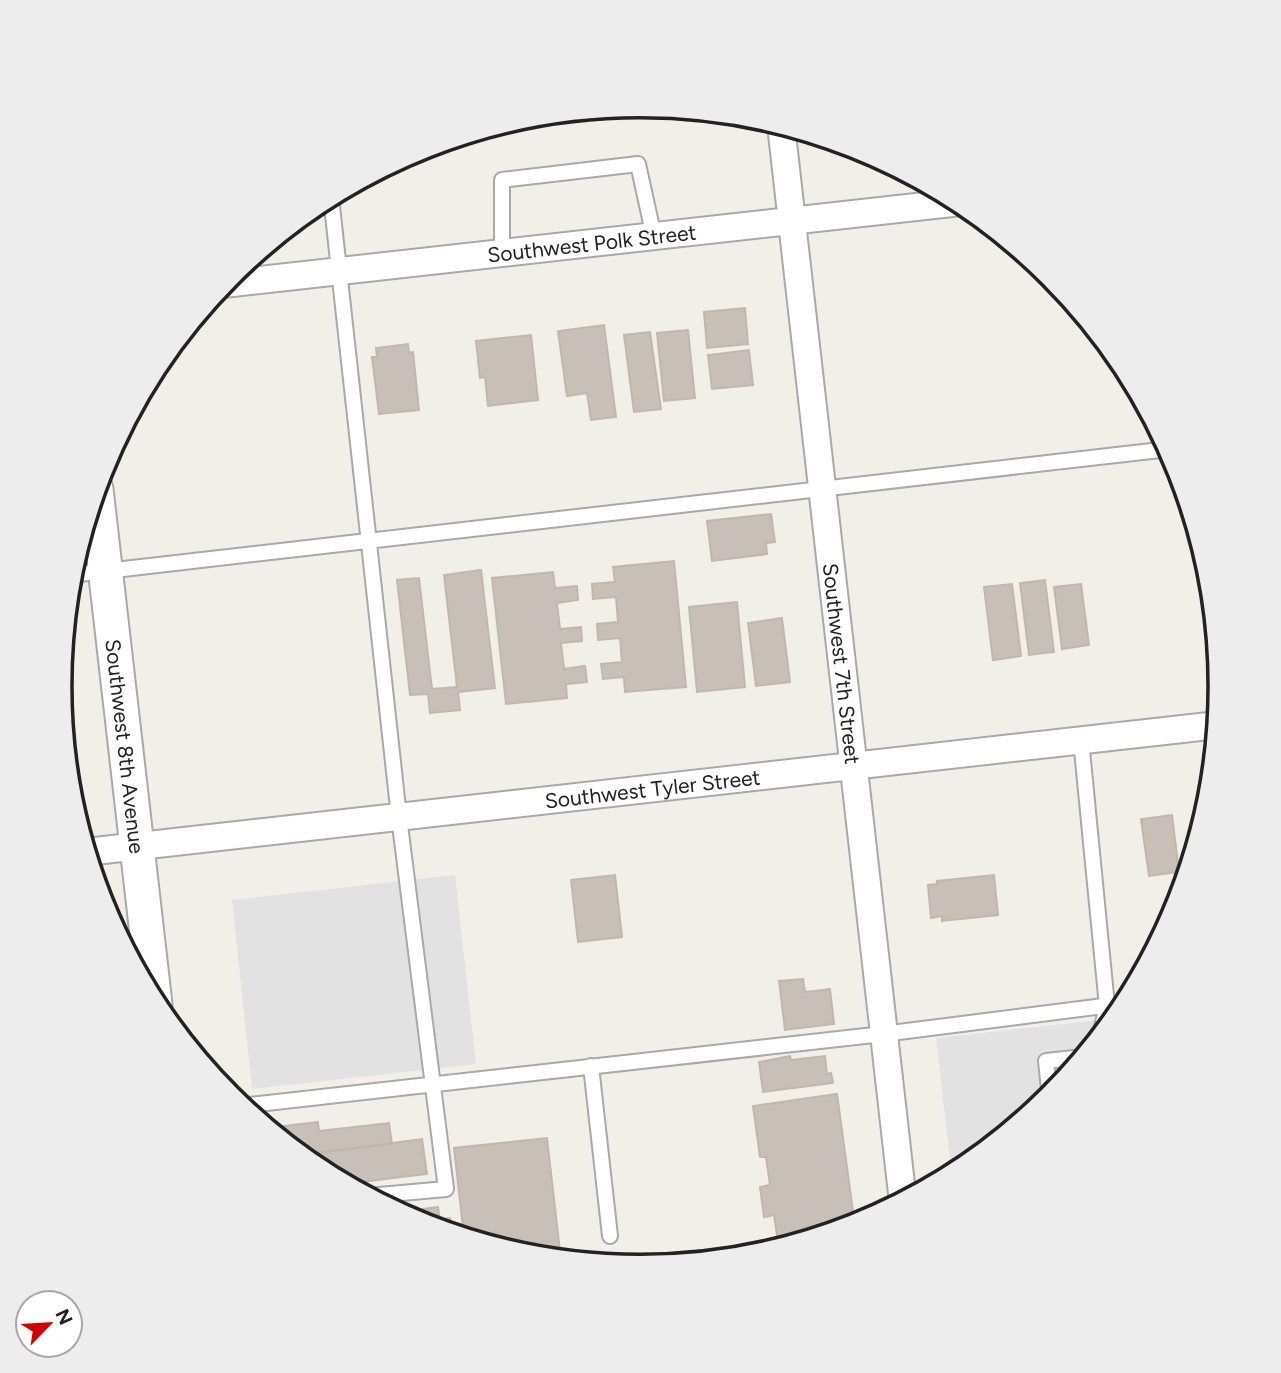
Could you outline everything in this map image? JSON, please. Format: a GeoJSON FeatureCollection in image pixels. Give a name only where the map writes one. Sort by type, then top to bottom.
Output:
{"type":"FeatureCollection","features":[{"type":"Feature","properties":{"kind":"street","name":"Southwest 7th Street"},"geometry":{"type":"LineString","coordinates":[[782,136],[902,1192]]}},
{"type":"Feature","properties":{"kind":"street","name":"Southwest Polk Street"},"geometry":{"type":"LineString","coordinates":[[240,282],[941,204]]}},
{"type":"Feature","properties":{"kind":"street","name":"Southwest 8th Avenue"},"geometry":{"type":"LineString","coordinates":[[99,514],[152,977]]}},
{"type":"Feature","properties":{"kind":"street","name":"Southwest Tyler Street"},"geometry":{"type":"LineString","coordinates":[[96,851],[1208,726]]}},
{"type":"Feature","properties":{"kind":"lane"},"geometry":{"type":"LineString","coordinates":[[502,253],[502,180],[638,164],[654,237]]}},
{"type":"Feature","properties":{"kind":"lane"},"geometry":{"type":"LineString","coordinates":[[332,209],[399,817],[446,1189],[384,1195]]}},
{"type":"Feature","properties":{"kind":"lane"},"geometry":{"type":"LineString","coordinates":[[84,574],[1158,450]]}},
{"type":"Feature","properties":{"kind":"lane"},"geometry":{"type":"LineString","coordinates":[[1081,740],[1107,1006],[1105,1014]]}},
{"type":"Feature","properties":{"kind":"lane"},"geometry":{"type":"LineString","coordinates":[[255,1104],[883,1034],[1111,1005]]}},
{"type":"Feature","properties":{"kind":"lane"},"geometry":{"type":"LineString","coordinates":[[1048,1083],[1046,1061],[1070,1059]]}},
{"type":"Feature","properties":{"kind":"lane"},"geometry":{"type":"LineString","coordinates":[[592,1066],[610,1236]]}},
{"type":"Feature","properties":{"kind":"shaded area"},"geometry":{"type":"Polygon","coordinates":[[[455,875],[476,1064],[252,1089],[232,900],[455,875]]]}},
{"type":"Feature","properties":{"kind":"shaded area"},"geometry":{"type":"Polygon","coordinates":[[[1101,1020],[1043,1089],[987,1138],[950,1163],[936,1038],[1101,1020]]]}},
{"type":"Feature","properties":{"kind":"building"},"geometry":{"type":"Polygon","coordinates":[[[745,308],[748,344],[707,348],[704,312],[745,308]]]}},
{"type":"Feature","properties":{"kind":"building"},"geometry":{"type":"Polygon","coordinates":[[[604,325],[616,417],[591,420],[587,393],[567,396],[558,331],[604,325]]]}},
{"type":"Feature","properties":{"kind":"building"},"geometry":{"type":"Polygon","coordinates":[[[688,330],[695,398],[664,401],[657,333],[688,330]]]}},
{"type":"Feature","properties":{"kind":"building"},"geometry":{"type":"Polygon","coordinates":[[[650,332],[661,409],[634,412],[624,335],[650,332]]]}},
{"type":"Feature","properties":{"kind":"building"},"geometry":{"type":"Polygon","coordinates":[[[531,335],[538,400],[488,406],[485,377],[480,378],[476,341],[531,335]]]}},
{"type":"Feature","properties":{"kind":"building"},"geometry":{"type":"Polygon","coordinates":[[[408,344],[409,353],[413,352],[419,410],[379,414],[372,357],[377,357],[376,348],[408,344]]]}},
{"type":"Feature","properties":{"kind":"building"},"geometry":{"type":"Polygon","coordinates":[[[749,350],[753,385],[712,389],[708,355],[749,350]]]}},
{"type":"Feature","properties":{"kind":"building"},"geometry":{"type":"Polygon","coordinates":[[[771,514],[775,542],[766,543],[767,554],[712,561],[707,521],[771,514]]]}},
{"type":"Feature","properties":{"kind":"building"},"geometry":{"type":"Polygon","coordinates":[[[674,561],[686,687],[625,692],[624,677],[603,679],[601,664],[622,662],[620,638],[598,640],[597,624],[618,622],[616,597],[593,599],[592,584],[615,582],[613,567],[674,561]]]}},
{"type":"Feature","properties":{"kind":"building"},"geometry":{"type":"Polygon","coordinates":[[[481,570],[495,688],[458,692],[460,710],[430,713],[428,694],[410,695],[397,580],[419,578],[432,689],[457,687],[444,575],[481,570]]]}},
{"type":"Feature","properties":{"kind":"building"},"geometry":{"type":"Polygon","coordinates":[[[553,572],[555,588],[577,586],[578,600],[557,603],[560,629],[581,627],[582,641],[561,643],[564,669],[585,666],[587,682],[566,684],[567,698],[506,704],[492,578],[553,572]]]}},
{"type":"Feature","properties":{"kind":"building"},"geometry":{"type":"Polygon","coordinates":[[[1045,580],[1054,652],[1029,655],[1020,583],[1045,580]]]}},
{"type":"Feature","properties":{"kind":"building"},"geometry":{"type":"Polygon","coordinates":[[[1012,584],[1021,656],[993,660],[984,587],[1012,584]]]}},
{"type":"Feature","properties":{"kind":"building"},"geometry":{"type":"Polygon","coordinates":[[[1081,584],[1089,645],[1062,649],[1054,587],[1081,584]]]}},
{"type":"Feature","properties":{"kind":"building"},"geometry":{"type":"Polygon","coordinates":[[[737,602],[745,687],[697,692],[689,607],[737,602]]]}},
{"type":"Feature","properties":{"kind":"building"},"geometry":{"type":"Polygon","coordinates":[[[782,618],[790,682],[756,686],[748,623],[782,618]]]}},
{"type":"Feature","properties":{"kind":"building"},"geometry":{"type":"Polygon","coordinates":[[[1172,815],[1178,872],[1149,876],[1141,819],[1172,815]]]}},
{"type":"Feature","properties":{"kind":"building"},"geometry":{"type":"Polygon","coordinates":[[[615,875],[622,937],[578,942],[571,880],[615,875]]]}},
{"type":"Feature","properties":{"kind":"building"},"geometry":{"type":"Polygon","coordinates":[[[994,875],[998,915],[942,921],[942,916],[931,918],[928,885],[937,884],[937,881],[994,875]]]}},
{"type":"Feature","properties":{"kind":"building"},"geometry":{"type":"Polygon","coordinates":[[[803,979],[805,992],[830,989],[834,1024],[785,1030],[779,981],[803,979]]]}},
{"type":"Feature","properties":{"kind":"building"},"geometry":{"type":"Polygon","coordinates":[[[790,1056],[791,1060],[825,1056],[827,1074],[831,1073],[833,1083],[763,1092],[759,1062],[790,1056]]]}},
{"type":"Feature","properties":{"kind":"building"},"geometry":{"type":"Polygon","coordinates":[[[837,1094],[853,1214],[777,1238],[774,1215],[764,1217],[760,1187],[770,1185],[766,1157],[760,1157],[753,1106],[837,1094]]]}},
{"type":"Feature","properties":{"kind":"building"},"geometry":{"type":"Polygon","coordinates":[[[318,1122],[319,1131],[389,1123],[392,1144],[316,1153],[280,1126],[318,1122]]]}},
{"type":"Feature","properties":{"kind":"building"},"geometry":{"type":"Polygon","coordinates":[[[547,1138],[560,1249],[493,1236],[463,1227],[454,1148],[547,1138]]]}},
{"type":"Feature","properties":{"kind":"building"},"geometry":{"type":"Polygon","coordinates":[[[422,1139],[427,1174],[361,1182],[316,1153],[422,1139]]]}},
{"type":"Feature","properties":{"kind":"building"},"geometry":{"type":"Polygon","coordinates":[[[438,1207],[440,1218],[423,1212],[418,1210],[438,1207]]]}}]}
